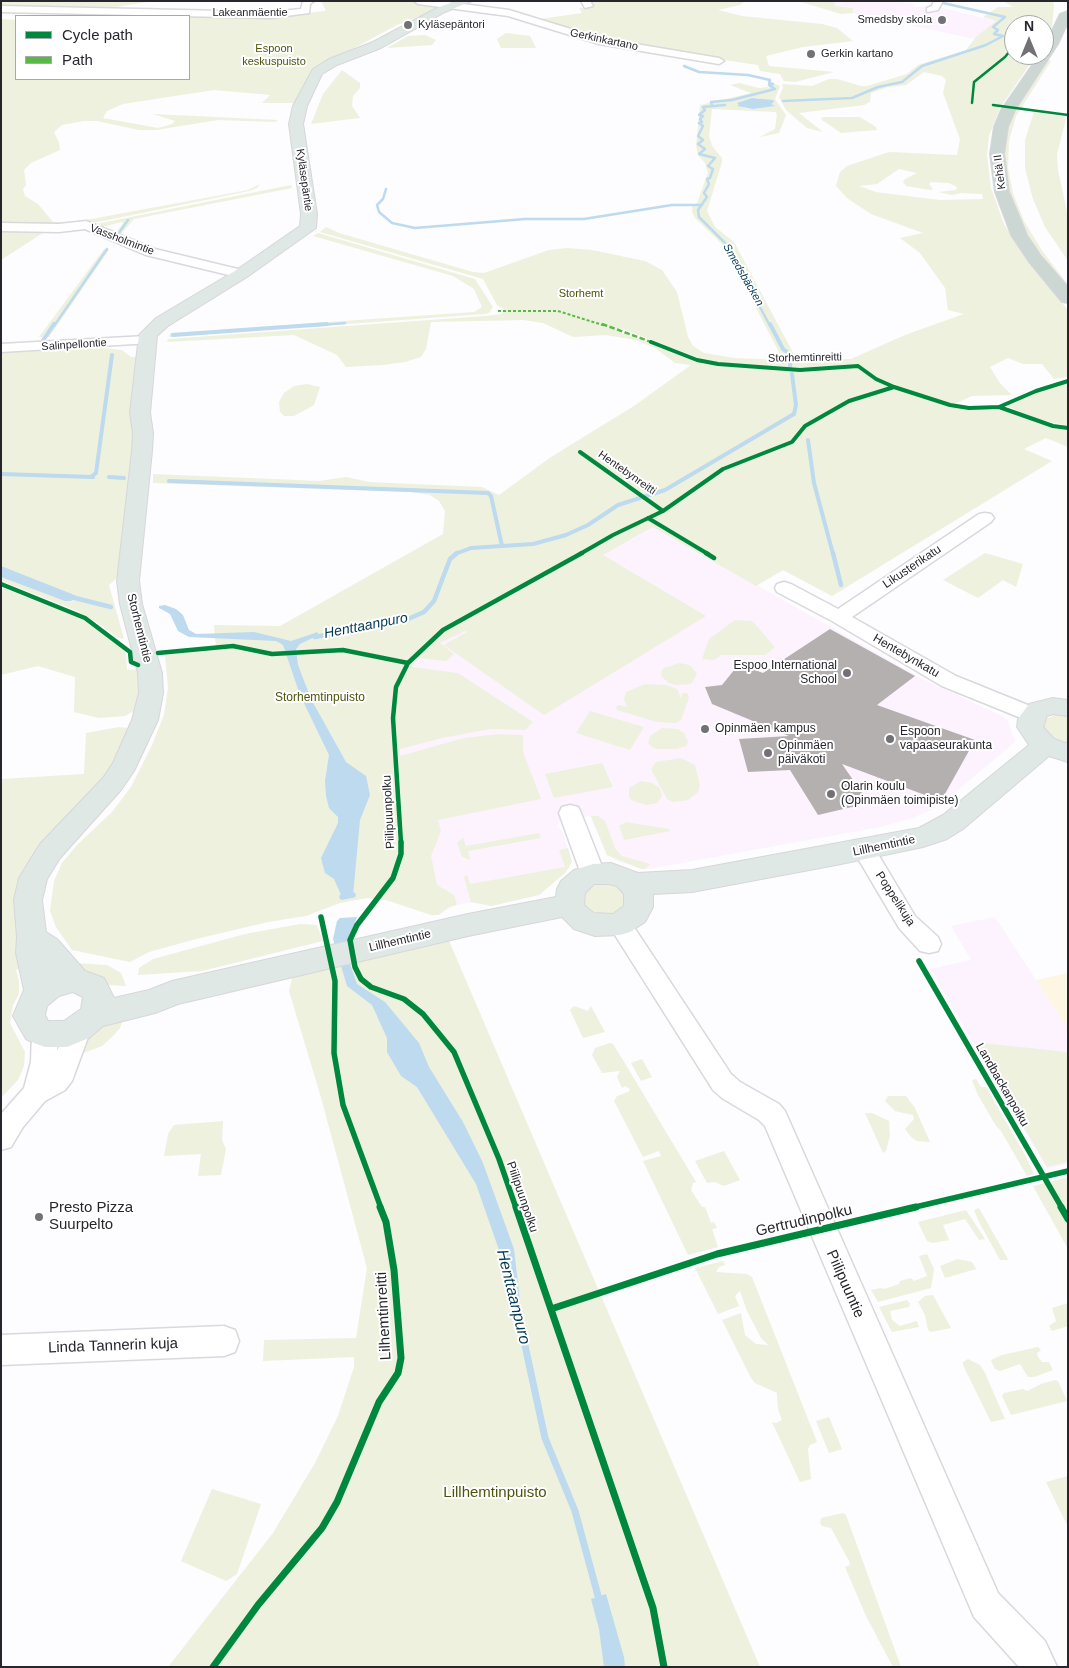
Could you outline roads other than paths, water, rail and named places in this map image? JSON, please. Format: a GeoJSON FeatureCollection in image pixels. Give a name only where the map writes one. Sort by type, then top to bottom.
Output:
{"type":"FeatureCollection","features":[{"type":"Feature","properties":{"kind":"highway","name":"Kehä II"},"geometry":{"type":"LineString","coordinates":[[1066,12],[1052,44],[1008,110],[1001,127],[997,154],[1002,192],[1016,227],[1035,259],[1068,298]]}},
{"type":"Feature","properties":{"kind":"highway"},"geometry":{"type":"LineString","coordinates":[[1020,126],[1034,95],[1062,53],[1068,33]]}},
{"type":"Feature","properties":{"kind":"main road","name":"Kyläsepäntie"},"geometry":{"type":"LineString","coordinates":[[146,340],[150,332],[162,322],[241,274],[302,233],[309,226],[297,120],[300,106],[317,72],[333,62],[377,45],[438,13],[475,1]]}},
{"type":"Feature","properties":{"kind":"main road","name":"Storhemtintie"},"geometry":{"type":"LineString","coordinates":[[40,992],[31,953],[32,937],[28,900],[33,878],[50,851],[112,784],[125,765],[145,720],[151,693],[149,668],[131,604],[128,581],[142,451],[143,433],[140,413],[146,340]]}},
{"type":"Feature","properties":{"kind":"main road"},"geometry":{"type":"LineString","coordinates":[[1056,749],[1034,735],[1030,727],[1033,715],[1047,707],[1068,708]]}},
{"type":"Feature","properties":{"kind":"main road","name":"Lillhemtintie"},"geometry":{"type":"LineString","coordinates":[[637,891],[663,893],[692,881],[905,842],[937,832],[1056,749]]}},
{"type":"Feature","properties":{"kind":"main road"},"geometry":{"type":"LineString","coordinates":[[593,874],[619,875],[637,891],[635,914],[620,924],[595,925],[575,914],[570,905],[571,889],[584,877],[593,874]]}},
{"type":"Feature","properties":{"kind":"main road","name":"Lillhemtintie"},"geometry":{"type":"LineString","coordinates":[[86,1005],[155,1001],[172,993],[396,941],[570,905]]}},
{"type":"Feature","properties":{"kind":"main road"},"geometry":{"type":"LineString","coordinates":[[32,937],[46,947],[86,1005]]}},
{"type":"Feature","properties":{"kind":"main road"},"geometry":{"type":"LineString","coordinates":[[56,983],[86,1005],[62,1034],[45,1034],[32,1024],[29,1016],[34,1000],[40,992],[56,983]]}},
{"type":"Feature","properties":{"kind":"street","name":"Lakeanmäentie"},"geometry":{"type":"LineString","coordinates":[[1,9],[271,15],[306,11],[306,4],[310,1]]}},
{"type":"Feature","properties":{"kind":"street"},"geometry":{"type":"LineString","coordinates":[[418,1],[462,5]]}},
{"type":"Feature","properties":{"kind":"street","name":"Gerkinkartano"},"geometry":{"type":"LineString","coordinates":[[462,5],[509,13],[599,42],[718,61]]}},
{"type":"Feature","properties":{"kind":"street","name":"Vassholmintie"},"geometry":{"type":"LineString","coordinates":[[1,227],[59,228],[86,225],[151,252],[241,274]]}},
{"type":"Feature","properties":{"kind":"street","name":"Salinpellontie"},"geometry":{"type":"LineString","coordinates":[[1,348],[146,340]]}},
{"type":"Feature","properties":{"kind":"street","name":"Likusterikatu"},"geometry":{"type":"LineString","coordinates":[[839,617],[985,518]]}},
{"type":"Feature","properties":{"kind":"street","name":"Hentebynkatu"},"geometry":{"type":"LineString","coordinates":[[784,588],[839,617],[949,681],[1033,715]]}},
{"type":"Feature","properties":{"kind":"street"},"geometry":{"type":"LineString","coordinates":[[570,813],[593,874]]}},
{"type":"Feature","properties":{"kind":"street","name":"Poppelikuja"},"geometry":{"type":"LineString","coordinates":[[864,850],[907,922],[930,944]]}},
{"type":"Feature","properties":{"kind":"street","name":"Piilipuuntie"},"geometry":{"type":"LineString","coordinates":[[620,924],[722,1082],[730,1090],[769,1112],[775,1118],[986,1605],[1032,1654],[1039,1667]]}},
{"type":"Feature","properties":{"kind":"street"},"geometry":{"type":"LineString","coordinates":[[1,1138],[13,1119],[36,1093],[56,1082],[63,1073],[86,1005]]}},
{"type":"Feature","properties":{"kind":"street"},"geometry":{"type":"LineString","coordinates":[[36,1093],[44,1062],[45,1034]]}},
{"type":"Feature","properties":{"kind":"street","name":"Linda Tannerin kuja"},"geometry":{"type":"LineString","coordinates":[[1,1350],[224,1341]]}},
{"type":"Feature","properties":{"kind":"water"},"geometry":{"type":"Polygon","coordinates":[[[752,98],[773,100],[774,102],[771,104],[775,106],[753,109],[737,106],[739,105],[737,103],[752,98]]]}},
{"type":"Feature","properties":{"kind":"water"},"geometry":{"type":"Polygon","coordinates":[[[1,566],[76,596],[71,601],[65,601],[1,577],[1,566]]]}},
{"type":"Feature","properties":{"kind":"water"},"geometry":{"type":"Polygon","coordinates":[[[165,605],[176,609],[183,615],[189,630],[196,634],[254,632],[291,641],[317,632],[319,635],[300,644],[296,649],[298,665],[311,699],[346,762],[366,776],[370,795],[360,820],[353,895],[342,897],[334,879],[325,873],[321,858],[338,823],[338,817],[329,808],[326,796],[325,781],[329,755],[300,695],[283,645],[276,641],[189,637],[178,631],[170,614],[159,608],[159,606],[165,605]]]}},
{"type":"Feature","properties":{"kind":"water"},"geometry":{"type":"Polygon","coordinates":[[[357,917],[350,936],[349,961],[357,984],[385,1002],[419,1043],[429,1067],[463,1122],[483,1163],[514,1249],[521,1310],[511,1312],[506,1270],[476,1184],[417,1087],[401,1076],[387,1052],[387,1038],[372,1005],[347,986],[333,939],[337,921],[340,918],[357,917]]]}},
{"type":"Feature","properties":{"kind":"water"},"geometry":{"type":"Polygon","coordinates":[[[606,1594],[624,1657],[625,1667],[604,1667],[599,1629],[591,1599],[606,1594]]]}},
{"type":"Feature","properties":{"kind":"waterway","name":"Smedsbäcken"},"geometry":{"type":"LineString","coordinates":[[783,101],[852,98],[878,87],[902,82],[922,66],[986,45],[1003,36],[994,34],[998,30],[993,27],[1005,17],[943,3]]}},
{"type":"Feature","properties":{"kind":"waterway"},"geometry":{"type":"LineString","coordinates":[[684,66],[699,72],[748,75],[770,80],[769,83],[773,84],[769,85],[775,89],[732,100],[711,102],[712,106]]}},
{"type":"Feature","properties":{"kind":"waterway","name":"Smedsbäcken"},"geometry":{"type":"LineString","coordinates":[[701,205],[707,197],[704,193],[709,184],[707,179],[710,178],[713,169],[708,166],[715,158],[699,154],[705,149],[698,144],[703,140],[698,136],[703,126],[699,123],[702,122],[700,119],[703,116],[699,115],[705,110],[703,107],[725,105]]}},
{"type":"Feature","properties":{"kind":"waterway"},"geometry":{"type":"LineString","coordinates":[[386,189],[383,199],[377,205],[379,212],[392,223],[415,228],[525,219],[584,219],[672,205],[701,205]]}},
{"type":"Feature","properties":{"kind":"waterway","name":"Smedsbäcken"},"geometry":{"type":"LineString","coordinates":[[701,205],[698,210],[699,217],[727,245],[770,326]]}},
{"type":"Feature","properties":{"kind":"waterway"},"geometry":{"type":"LineString","coordinates":[[118,234],[128,220]]}},
{"type":"Feature","properties":{"kind":"waterway"},"geometry":{"type":"LineString","coordinates":[[54,326],[107,249]]}},
{"type":"Feature","properties":{"kind":"waterway"},"geometry":{"type":"LineString","coordinates":[[309,326],[345,323]]}},
{"type":"Feature","properties":{"kind":"waterway"},"geometry":{"type":"LineString","coordinates":[[42,342],[54,324]]}},
{"type":"Feature","properties":{"kind":"waterway"},"geometry":{"type":"LineString","coordinates":[[173,335],[327,324]]}},
{"type":"Feature","properties":{"kind":"waterway","name":"Smedsbäcken"},"geometry":{"type":"LineString","coordinates":[[770,324],[783,349],[791,355],[790,367]]}},
{"type":"Feature","properties":{"kind":"waterway"},"geometry":{"type":"LineString","coordinates":[[91,477],[96,473],[112,355]]}},
{"type":"Feature","properties":{"kind":"waterway","name":"Smedsbäcken"},"geometry":{"type":"LineString","coordinates":[[502,546],[533,544],[566,535],[588,525],[618,505],[665,490],[794,414],[796,405],[792,374]]}},
{"type":"Feature","properties":{"kind":"waterway"},"geometry":{"type":"LineString","coordinates":[[808,440],[814,483],[833,554]]}},
{"type":"Feature","properties":{"kind":"waterway","name":"Henttaanpuro"},"geometry":{"type":"LineString","coordinates":[[1,474],[91,477]]}},
{"type":"Feature","properties":{"kind":"waterway","name":"Henttaanpuro"},"geometry":{"type":"LineString","coordinates":[[109,477],[124,478]]}},
{"type":"Feature","properties":{"kind":"waterway","name":"Henttaanpuro"},"geometry":{"type":"LineString","coordinates":[[169,481],[488,493],[491,496],[502,546]]}},
{"type":"Feature","properties":{"kind":"waterway","name":"Henttaanpuro"},"geometry":{"type":"LineString","coordinates":[[456,553],[471,548],[502,546]]}},
{"type":"Feature","properties":{"kind":"waterway","name":"Henttaanpuro"},"geometry":{"type":"LineString","coordinates":[[315,637],[408,619],[424,612],[434,601],[450,559],[456,553]]}},
{"type":"Feature","properties":{"kind":"waterway"},"geometry":{"type":"LineString","coordinates":[[833,553],[841,585]]}},
{"type":"Feature","properties":{"kind":"waterway"},"geometry":{"type":"LineString","coordinates":[[71,597],[111,607]]}},
{"type":"Feature","properties":{"kind":"waterway","name":"Henttaanpuro"},"geometry":{"type":"LineString","coordinates":[[342,897],[353,895]]}},
{"type":"Feature","properties":{"kind":"waterway","name":"Henttaanpuro"},"geometry":{"type":"LineString","coordinates":[[516,1304],[545,1438],[575,1511],[600,1603]]}},
{"type":"Feature","properties":{"kind":"place","name":"Smedsby skola"},"geometry":{"type":"Point","coordinates":[942,20]}},
{"type":"Feature","properties":{"kind":"place","name":"Kyläsepäntori"},"geometry":{"type":"Point","coordinates":[408,25]}},
{"type":"Feature","properties":{"kind":"place","name":"Gerkin kartano"},"geometry":{"type":"Point","coordinates":[811,54]}},
{"type":"Feature","properties":{"kind":"place","name":"Espoo International School"},"geometry":{"type":"Point","coordinates":[847,673]}},
{"type":"Feature","properties":{"kind":"place","name":"Opinmäen kampus"},"geometry":{"type":"Point","coordinates":[705,729]}},
{"type":"Feature","properties":{"kind":"place","name":"Espoon vapaaseurakunta"},"geometry":{"type":"Point","coordinates":[890,739]}},
{"type":"Feature","properties":{"kind":"place","name":"Opinmäen päiväkoti"},"geometry":{"type":"Point","coordinates":[768,753]}},
{"type":"Feature","properties":{"kind":"place","name":"Olarin koulu (Opinmäen toimipiste)"},"geometry":{"type":"Point","coordinates":[831,794]}},
{"type":"Feature","properties":{"kind":"place","name":"Presto Pizza Suurpelto"},"geometry":{"type":"Point","coordinates":[39,1217]}},
{"type":"Feature","properties":{"kind":"park label","name":"Espoon keskuspuisto"},"geometry":{"type":"Point","coordinates":[274,55]}},
{"type":"Feature","properties":{"kind":"park label","name":"Storhemt"},"geometry":{"type":"Point","coordinates":[581,294]}},
{"type":"Feature","properties":{"kind":"park label","name":"Storhemtinpuisto"},"geometry":{"type":"Point","coordinates":[320,698]}},
{"type":"Feature","properties":{"kind":"park label","name":"Lillhemtinpuisto"},"geometry":{"type":"Point","coordinates":[495,1493]}}]}
